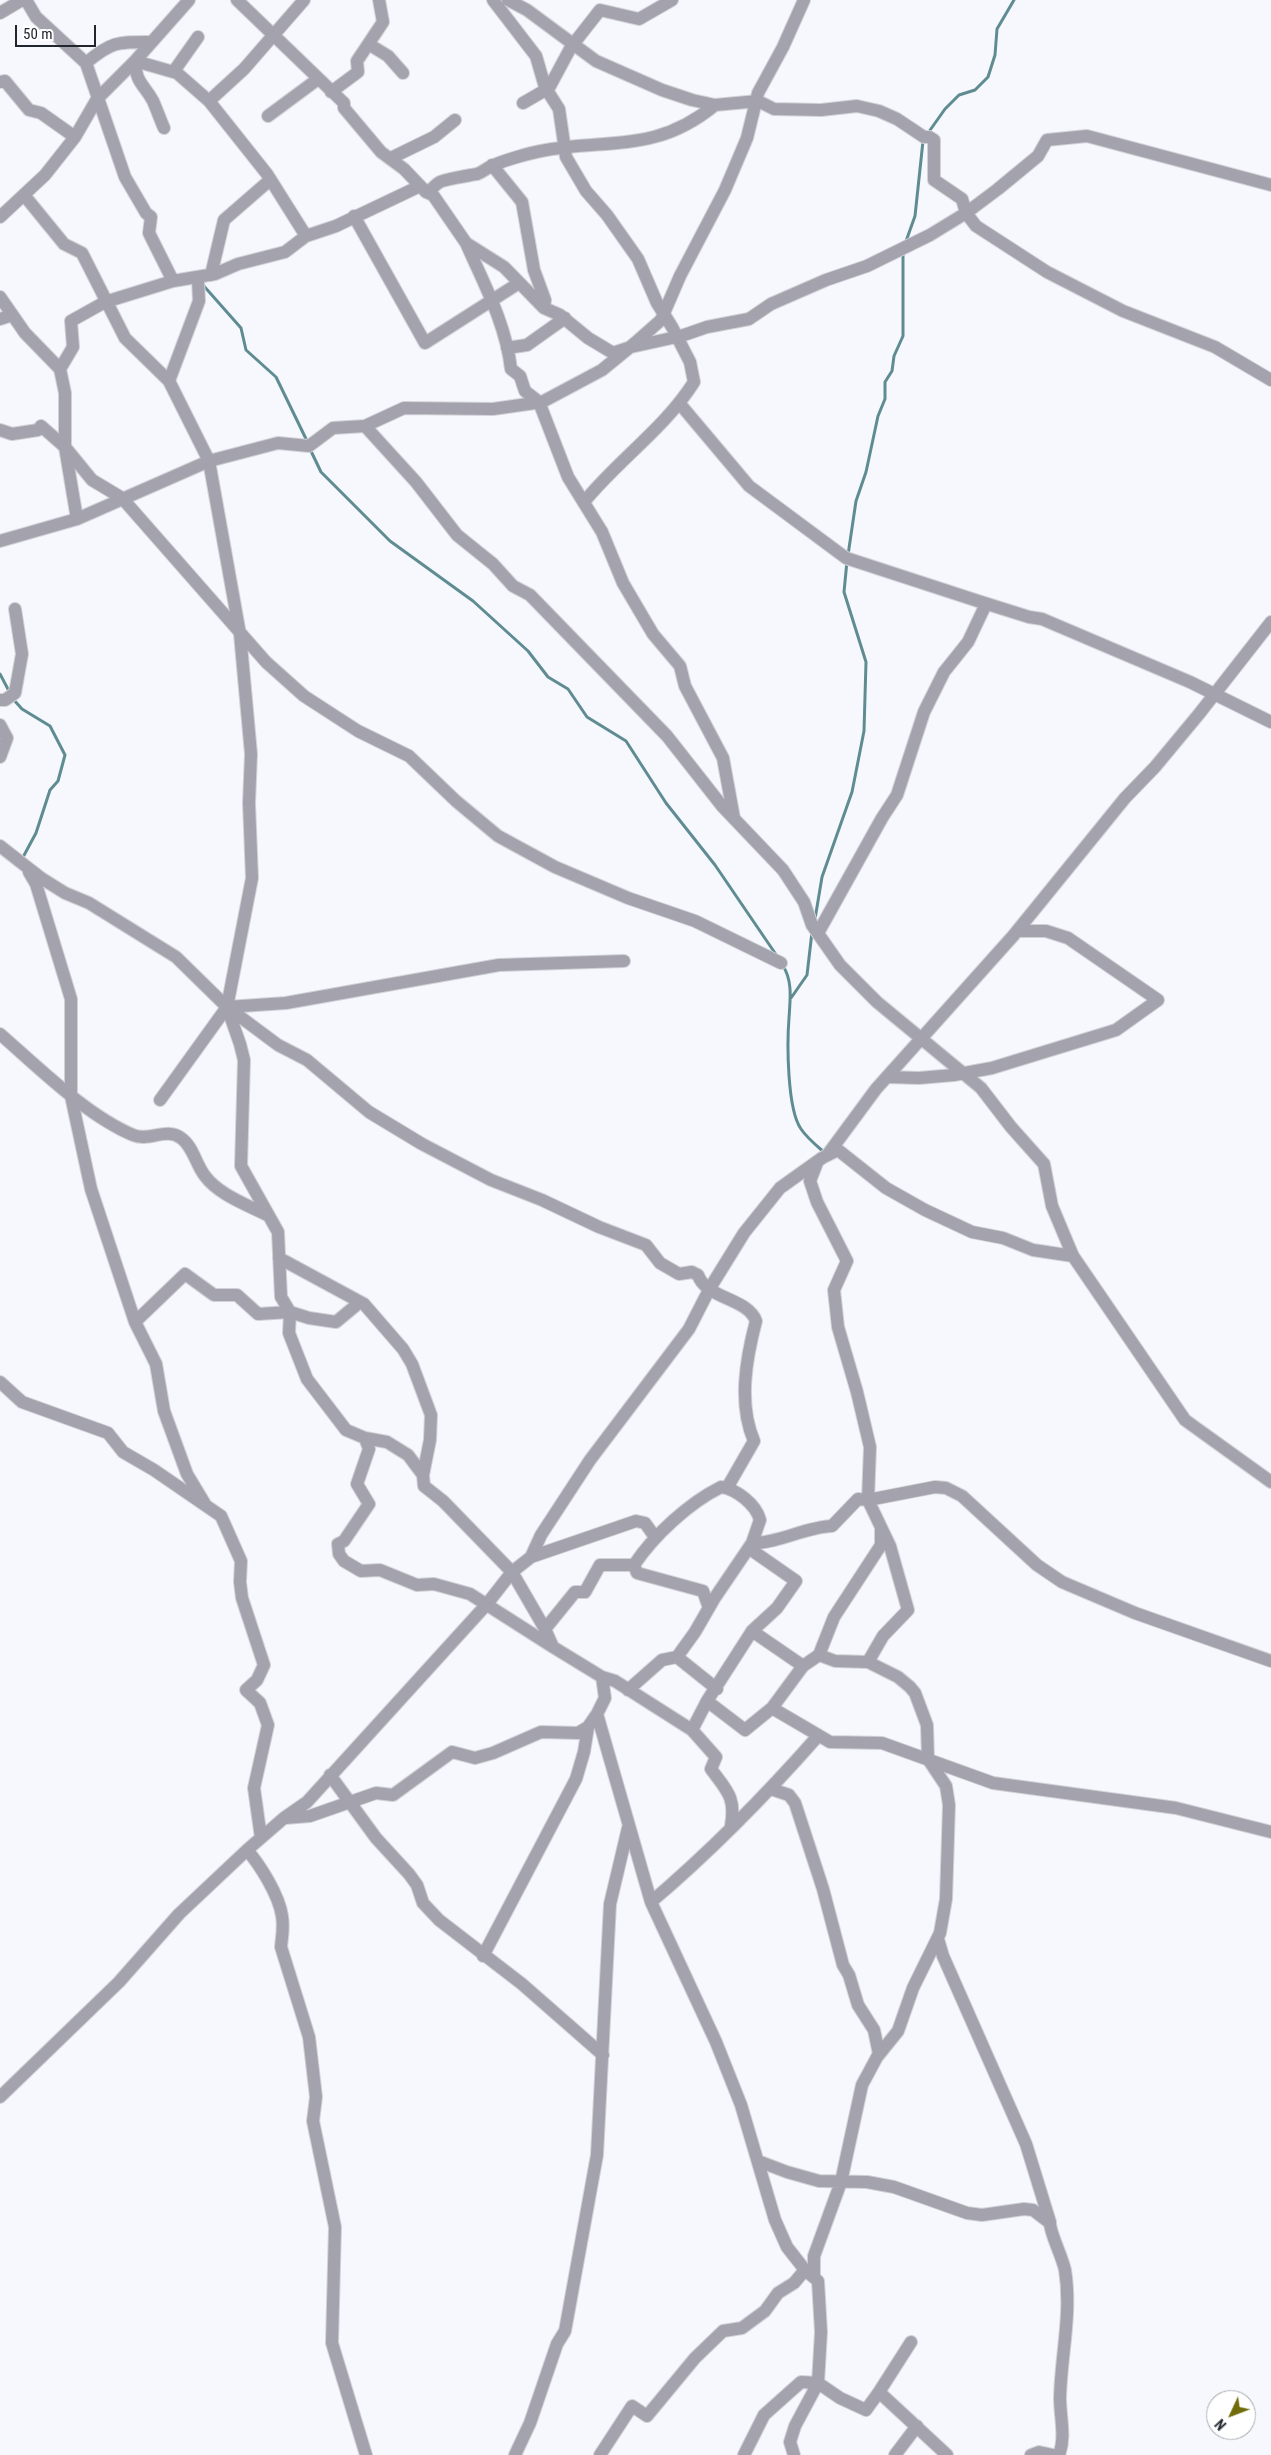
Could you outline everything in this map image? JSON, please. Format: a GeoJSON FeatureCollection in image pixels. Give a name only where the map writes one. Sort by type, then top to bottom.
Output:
{"type":"FeatureCollection","features":[{"type":"Feature","properties":{"kind":"street"},"geometry":{"type":"LineString","coordinates":[[0,13],[24,0],[36,17],[86,63],[125,177],[146,213],[151,217],[149,233],[173,281]]}},
{"type":"Feature","properties":{"kind":"street"},"geometry":{"type":"LineString","coordinates":[[0,217],[45,175],[75,137],[97,99],[135,61],[189,0]]}},
{"type":"Feature","properties":{"kind":"street"},"geometry":{"type":"LineString","coordinates":[[237,0],[344,103],[344,108],[362,132],[381,152],[391,158],[442,206],[466,244],[491,300],[507,348],[510,369],[520,376],[525,391],[539,402],[568,477],[602,532],[628,591],[654,634],[680,666],[685,686],[723,758],[734,818]]}},
{"type":"Feature","properties":{"kind":"street"},"geometry":{"type":"LineString","coordinates":[[208,101],[244,69],[304,0]]}},
{"type":"Feature","properties":{"kind":"street"},"geometry":{"type":"LineString","coordinates":[[331,92],[358,72],[358,61],[383,22],[379,0]]}},
{"type":"Feature","properties":{"kind":"street"},"geometry":{"type":"LineString","coordinates":[[493,0],[536,56],[547,89],[559,109],[566,157],[586,191],[607,215],[638,259],[657,303],[678,337],[690,362],[694,382],[680,404],[637,448],[604,476],[584,502]]}},
{"type":"Feature","properties":{"kind":"street"},"geometry":{"type":"LineString","coordinates":[[508,0],[527,10],[596,61],[662,90],[715,105],[756,101],[774,109],[820,110],[857,106],[879,111],[903,121],[924,137],[934,140],[934,180],[962,199],[966,213],[976,226],[1047,272],[1123,311],[1215,347],[1271,380]]}},
{"type":"Feature","properties":{"kind":"street"},"geometry":{"type":"LineString","coordinates":[[523,103],[547,89],[574,44],[600,10],[639,19],[672,0]]}},
{"type":"Feature","properties":{"kind":"street"},"geometry":{"type":"LineString","coordinates":[[0,542],[77,519],[209,462],[278,443],[309,446],[333,428],[365,426],[404,408],[494,409],[539,402],[602,370],[661,320],[680,276],[725,190],[747,138],[756,101],[804,0]]}},
{"type":"Feature","properties":{"kind":"street"},"geometry":{"type":"LineString","coordinates":[[174,71],[198,36]]}},
{"type":"Feature","properties":{"kind":"street"},"geometry":{"type":"LineString","coordinates":[[86,63],[102,49],[116,42],[152,42]]}},
{"type":"Feature","properties":{"kind":"street"},"geometry":{"type":"LineString","coordinates":[[370,45],[388,56],[404,74]]}},
{"type":"Feature","properties":{"kind":"street"},"geometry":{"type":"LineString","coordinates":[[135,61],[174,71],[208,101],[270,180],[306,236]]}},
{"type":"Feature","properties":{"kind":"street"},"geometry":{"type":"LineString","coordinates":[[135,61],[136,74],[142,87],[152,99],[164,128]]}},
{"type":"Feature","properties":{"kind":"street"},"geometry":{"type":"LineString","coordinates":[[268,116],[318,79]]}},
{"type":"Feature","properties":{"kind":"street"},"geometry":{"type":"LineString","coordinates":[[0,82],[5,81],[29,110],[41,113],[75,137]]}},
{"type":"Feature","properties":{"kind":"street"},"geometry":{"type":"LineString","coordinates":[[60,369],[73,348],[71,322],[105,302],[173,281],[211,275],[238,264],[285,252],[306,236],[336,226],[354,216],[440,182],[476,174],[492,165],[539,151],[580,145],[632,143],[660,137],[675,131],[715,105]]}},
{"type":"Feature","properties":{"kind":"street"},"geometry":{"type":"LineString","coordinates":[[391,158],[434,137],[455,120]]}},
{"type":"Feature","properties":{"kind":"street"},"geometry":{"type":"LineString","coordinates":[[466,244],[504,267],[544,308],[564,318],[588,338],[613,353],[631,347],[678,337],[707,327],[748,319],[771,304],[826,280],[867,266],[930,235],[966,213],[1038,156],[1047,140],[1087,136],[1271,185]]}},
{"type":"Feature","properties":{"kind":"street"},"geometry":{"type":"LineString","coordinates":[[492,165],[522,202],[534,270],[545,300],[544,308]]}},
{"type":"Feature","properties":{"kind":"street"},"geometry":{"type":"LineString","coordinates":[[211,275],[224,220],[270,180]]}},
{"type":"Feature","properties":{"kind":"street"},"geometry":{"type":"LineString","coordinates":[[24,196],[64,244],[82,253],[105,302],[115,316],[124,338],[170,381],[209,462],[240,634],[252,754],[249,803],[252,878],[227,1007],[160,1100]]}},
{"type":"Feature","properties":{"kind":"street"},"geometry":{"type":"LineString","coordinates":[[354,216],[425,344],[519,283]]}},
{"type":"Feature","properties":{"kind":"street"},"geometry":{"type":"LineString","coordinates":[[170,381],[199,301],[198,278]]}},
{"type":"Feature","properties":{"kind":"street"},"geometry":{"type":"LineString","coordinates":[[0,297],[6,317],[25,333],[60,369],[65,393],[65,447],[77,519]]}},
{"type":"Feature","properties":{"kind":"street"},"geometry":{"type":"LineString","coordinates":[[507,348],[527,345],[564,318]]}},
{"type":"Feature","properties":{"kind":"street"},"geometry":{"type":"LineString","coordinates":[[680,404],[749,486],[846,558],[986,604],[1042,619],[1190,682],[1271,722]]}},
{"type":"Feature","properties":{"kind":"street"},"geometry":{"type":"LineString","coordinates":[[1,432],[12,434],[38,430],[41,426],[65,447],[92,480],[122,498],[266,662],[304,696],[358,731],[409,756],[456,801],[498,836],[555,866],[628,898],[695,921],[781,963]]}},
{"type":"Feature","properties":{"kind":"street"},"geometry":{"type":"LineString","coordinates":[[365,426],[416,482],[458,535],[493,564],[513,586],[530,595],[667,736],[722,806],[782,870],[804,902],[812,925],[840,965],[877,1002],[981,1088],[1010,1127],[1044,1164],[1052,1206],[1073,1256],[1185,1420],[1271,1482]]}},
{"type":"Feature","properties":{"kind":"street"},"geometry":{"type":"LineString","coordinates":[[818,934],[877,825],[897,796],[924,712],[944,672],[968,642],[986,604]]}},
{"type":"Feature","properties":{"kind":"street"},"geometry":{"type":"LineString","coordinates":[[0,700],[5,700],[15,693],[22,654],[15,609]]}},
{"type":"Feature","properties":{"kind":"street"},"geometry":{"type":"LineString","coordinates":[[868,1662],[883,1636],[908,1610],[903,1588],[880,1523],[868,1500],[870,1447],[858,1392],[838,1327],[834,1290],[847,1261],[817,1202],[810,1181],[823,1158],[887,1077],[1018,931],[1125,798],[1155,767],[1215,695],[1271,622]]}},
{"type":"Feature","properties":{"kind":"street"},"geometry":{"type":"LineString","coordinates":[[0,725],[6,738],[0,757]]}},
{"type":"Feature","properties":{"kind":"street"},"geometry":{"type":"LineString","coordinates":[[0,846],[26,868],[65,893],[89,903],[176,957],[227,1007],[278,1045],[308,1060],[369,1112],[422,1144],[494,1182],[542,1200],[599,1228],[649,1247],[660,1264],[679,1274],[692,1272],[698,1274],[701,1283],[732,1300],[754,1316],[756,1321],[748,1353],[744,1412],[754,1441],[726,1488]]}},
{"type":"Feature","properties":{"kind":"street"},"geometry":{"type":"LineString","coordinates":[[26,868],[36,884],[71,999],[71,1096],[91,1189],[135,1322],[156,1364],[164,1411],[187,1474],[205,1504]]}},
{"type":"Feature","properties":{"kind":"street"},"geometry":{"type":"LineString","coordinates":[[887,1077],[919,1078],[992,1068],[1116,1030],[1158,1000],[1068,938],[1046,930],[1018,931]]}},
{"type":"Feature","properties":{"kind":"street"},"geometry":{"type":"LineString","coordinates":[[227,1007],[286,1003],[499,965],[624,961]]}},
{"type":"Feature","properties":{"kind":"street"},"geometry":{"type":"LineString","coordinates":[[227,1007],[244,1060],[241,1166],[280,1238],[281,1297],[290,1312],[289,1333],[309,1382],[346,1430],[365,1438],[387,1442],[399,1449],[408,1455],[423,1476]]}},
{"type":"Feature","properties":{"kind":"street"},"geometry":{"type":"LineString","coordinates":[[0,1034],[71,1096],[134,1136],[141,1137],[168,1133],[180,1137],[187,1143],[199,1168],[211,1183],[269,1216]]}},
{"type":"Feature","properties":{"kind":"street"},"geometry":{"type":"LineString","coordinates":[[531,1557],[541,1535],[590,1460],[688,1329],[710,1288],[744,1233],[780,1188],[823,1158],[838,1150],[886,1188],[925,1210],[972,1232],[1003,1238],[1033,1250],[1073,1256]]}},
{"type":"Feature","properties":{"kind":"street"},"geometry":{"type":"LineString","coordinates":[[279,1258],[370,1309],[403,1349],[428,1402],[432,1421],[423,1476],[424,1486],[443,1501],[512,1572],[545,1629],[553,1647]]}},
{"type":"Feature","properties":{"kind":"street"},"geometry":{"type":"LineString","coordinates":[[135,1322],[186,1274],[214,1295],[236,1295],[258,1314],[290,1312],[309,1318],[336,1322],[360,1302]]}},
{"type":"Feature","properties":{"kind":"street"},"geometry":{"type":"LineString","coordinates":[[0,1382],[22,1402],[108,1432],[123,1452],[221,1516],[241,1561],[240,1582],[242,1598],[264,1664],[257,1680],[246,1690],[260,1703],[268,1725],[254,1788],[261,1838]]}},
{"type":"Feature","properties":{"kind":"street"},"geometry":{"type":"LineString","coordinates":[[365,1438],[369,1449],[357,1484],[369,1504],[344,1541],[338,1544],[339,1554],[344,1561],[361,1571],[380,1570],[417,1584],[434,1584],[454,1588],[486,1604],[602,1677],[615,1681],[692,1730],[716,1759],[711,1768],[732,1796],[734,1808],[731,1826]]}},
{"type":"Feature","properties":{"kind":"street"},"geometry":{"type":"LineString","coordinates":[[628,1690],[662,1660],[677,1657],[696,1632],[751,1546],[759,1516],[752,1505],[726,1488],[721,1487],[707,1495],[655,1537],[634,1565]]}},
{"type":"Feature","properties":{"kind":"street"},"geometry":{"type":"LineString","coordinates":[[751,1546],[815,1527],[832,1526],[858,1498],[868,1500],[919,1488],[946,1488],[962,1496],[1037,1565],[1062,1582],[1135,1613],[1271,1661]]}},
{"type":"Feature","properties":{"kind":"street"},"geometry":{"type":"LineString","coordinates":[[0,2097],[119,1982],[180,1914],[247,1850],[284,1818],[307,1802],[486,1604],[512,1572],[531,1557],[636,1521],[645,1523],[655,1537]]}},
{"type":"Feature","properties":{"kind":"street"},"geometry":{"type":"LineString","coordinates":[[707,1701],[745,1730],[772,1708],[803,1666],[819,1655],[831,1622],[881,1545],[880,1523]]}},
{"type":"Feature","properties":{"kind":"street"},"geometry":{"type":"LineString","coordinates":[[692,1730],[707,1701],[752,1631],[777,1608],[796,1582],[751,1546]]}},
{"type":"Feature","properties":{"kind":"street"},"geometry":{"type":"LineString","coordinates":[[545,1629],[575,1591],[585,1592],[600,1565],[634,1565]]}},
{"type":"Feature","properties":{"kind":"street"},"geometry":{"type":"LineString","coordinates":[[634,1565],[637,1573],[703,1591],[710,1608]]}},
{"type":"Feature","properties":{"kind":"street"},"geometry":{"type":"LineString","coordinates":[[752,1631],[803,1666]]}},
{"type":"Feature","properties":{"kind":"street"},"geometry":{"type":"LineString","coordinates":[[600,2455],[632,2406],[647,2416],[695,2358],[723,2331],[742,2328],[765,2311],[778,2293],[810,2273],[814,2256],[841,2182],[859,2095],[879,2054],[898,2031],[913,1988],[938,1939],[946,1899],[950,1805],[946,1786],[928,1759],[928,1732],[915,1693],[898,1677],[868,1662],[835,1661],[819,1655]]}},
{"type":"Feature","properties":{"kind":"street"},"geometry":{"type":"LineString","coordinates":[[677,1657],[716,1689]]}},
{"type":"Feature","properties":{"kind":"street"},"geometry":{"type":"LineString","coordinates":[[483,1956],[576,1779],[584,1752],[588,1727],[605,1698],[602,1677]]}},
{"type":"Feature","properties":{"kind":"street"},"geometry":{"type":"LineString","coordinates":[[772,1708],[830,1742],[882,1743],[999,1785],[1176,1808],[1271,1832]]}},
{"type":"Feature","properties":{"kind":"street"},"geometry":{"type":"LineString","coordinates":[[597,1714],[651,1902],[716,2042],[741,2105],[775,2220],[788,2247],[818,2281],[821,2332],[818,2383],[794,2426],[790,2442],[794,2455]]}},
{"type":"Feature","properties":{"kind":"street"},"geometry":{"type":"LineString","coordinates":[[284,1818],[310,1816],[376,1793],[393,1795],[452,1752],[475,1758],[492,1753],[537,1732],[574,1734],[588,1727]]}},
{"type":"Feature","properties":{"kind":"street"},"geometry":{"type":"LineString","coordinates":[[651,1902],[692,1867],[731,1826],[771,1789],[818,1736]]}},
{"type":"Feature","properties":{"kind":"street"},"geometry":{"type":"LineString","coordinates":[[330,1775],[376,1838],[409,1874],[427,1907],[439,1920],[483,1956],[522,1984],[603,2055]]}},
{"type":"Feature","properties":{"kind":"street"},"geometry":{"type":"LineString","coordinates":[[771,1789],[789,1795],[795,1803],[823,1888],[843,1965],[849,1976],[858,2005],[874,2030],[879,2054]]}},
{"type":"Feature","properties":{"kind":"street"},"geometry":{"type":"LineString","coordinates":[[516,2455],[569,2319],[597,2155],[610,1904],[628,1827]]}},
{"type":"Feature","properties":{"kind":"street"},"geometry":{"type":"LineString","coordinates":[[247,1850],[260,1864],[281,1909],[284,1936],[282,1947],[309,2036],[316,2096],[313,2121],[335,2227],[332,2343],[366,2455]]}},
{"type":"Feature","properties":{"kind":"street"},"geometry":{"type":"LineString","coordinates":[[938,1939],[943,1956],[1026,2144],[1050,2223],[1050,2230],[1062,2256],[1068,2303],[1060,2398],[1063,2436],[1059,2455]]}},
{"type":"Feature","properties":{"kind":"street"},"geometry":{"type":"LineString","coordinates":[[758,2161],[810,2179],[867,2182],[894,2187],[966,2213],[982,2215],[1033,2210],[1050,2223]]}},
{"type":"Feature","properties":{"kind":"street"},"geometry":{"type":"LineString","coordinates":[[744,2455],[766,2412],[801,2382],[818,2383],[840,2398],[866,2410],[911,2342]]}},
{"type":"Feature","properties":{"kind":"street"},"geometry":{"type":"LineString","coordinates":[[879,2392],[947,2455]]}},
{"type":"Feature","properties":{"kind":"street"},"geometry":{"type":"LineString","coordinates":[[895,2455],[917,2426]]}},
{"type":"Feature","properties":{"kind":"street"},"geometry":{"type":"LineString","coordinates":[[1031,2455],[1039,2452],[1053,2455]]}},
{"type":"Feature","properties":{"kind":"waterway"},"geometry":{"type":"LineString","coordinates":[[928,133],[945,109],[959,95],[975,90],[988,77],[995,55],[997,29],[1014,0]]}},
{"type":"Feature","properties":{"kind":"waterway"},"geometry":{"type":"LineString","coordinates":[[905,244],[915,216],[923,141]]}},
{"type":"Feature","properties":{"kind":"waterway"},"geometry":{"type":"LineString","coordinates":[[848,555],[856,501],[866,472],[878,416],[885,399],[885,382],[892,371],[894,356],[903,336],[903,253]]}},
{"type":"Feature","properties":{"kind":"waterway"},"geometry":{"type":"LineString","coordinates":[[203,285],[241,328],[246,350],[276,377],[308,443]]}},
{"type":"Feature","properties":{"kind":"waterway"},"geometry":{"type":"LineString","coordinates":[[310,449],[321,472],[390,541],[473,601],[528,651],[548,677],[568,689],[587,717],[626,741],[666,803],[715,865],[777,956]]}},
{"type":"Feature","properties":{"kind":"waterway"},"geometry":{"type":"LineString","coordinates":[[815,919],[822,877],[852,792],[864,731],[866,662],[844,592],[847,561]]}},
{"type":"Feature","properties":{"kind":"waterway"},"geometry":{"type":"LineString","coordinates":[[0,674],[10,693]]}},
{"type":"Feature","properties":{"kind":"waterway"},"geometry":{"type":"LineString","coordinates":[[13,699],[22,709],[50,726],[65,755],[58,781],[50,790],[36,833],[22,859]]}},
{"type":"Feature","properties":{"kind":"waterway"},"geometry":{"type":"LineString","coordinates":[[791,998],[807,975],[812,932]]}},
{"type":"Feature","properties":{"kind":"waterway"},"geometry":{"type":"LineString","coordinates":[[783,966],[788,978],[790,991],[788,1059],[793,1107],[796,1120],[801,1129],[825,1153]]}}]}
